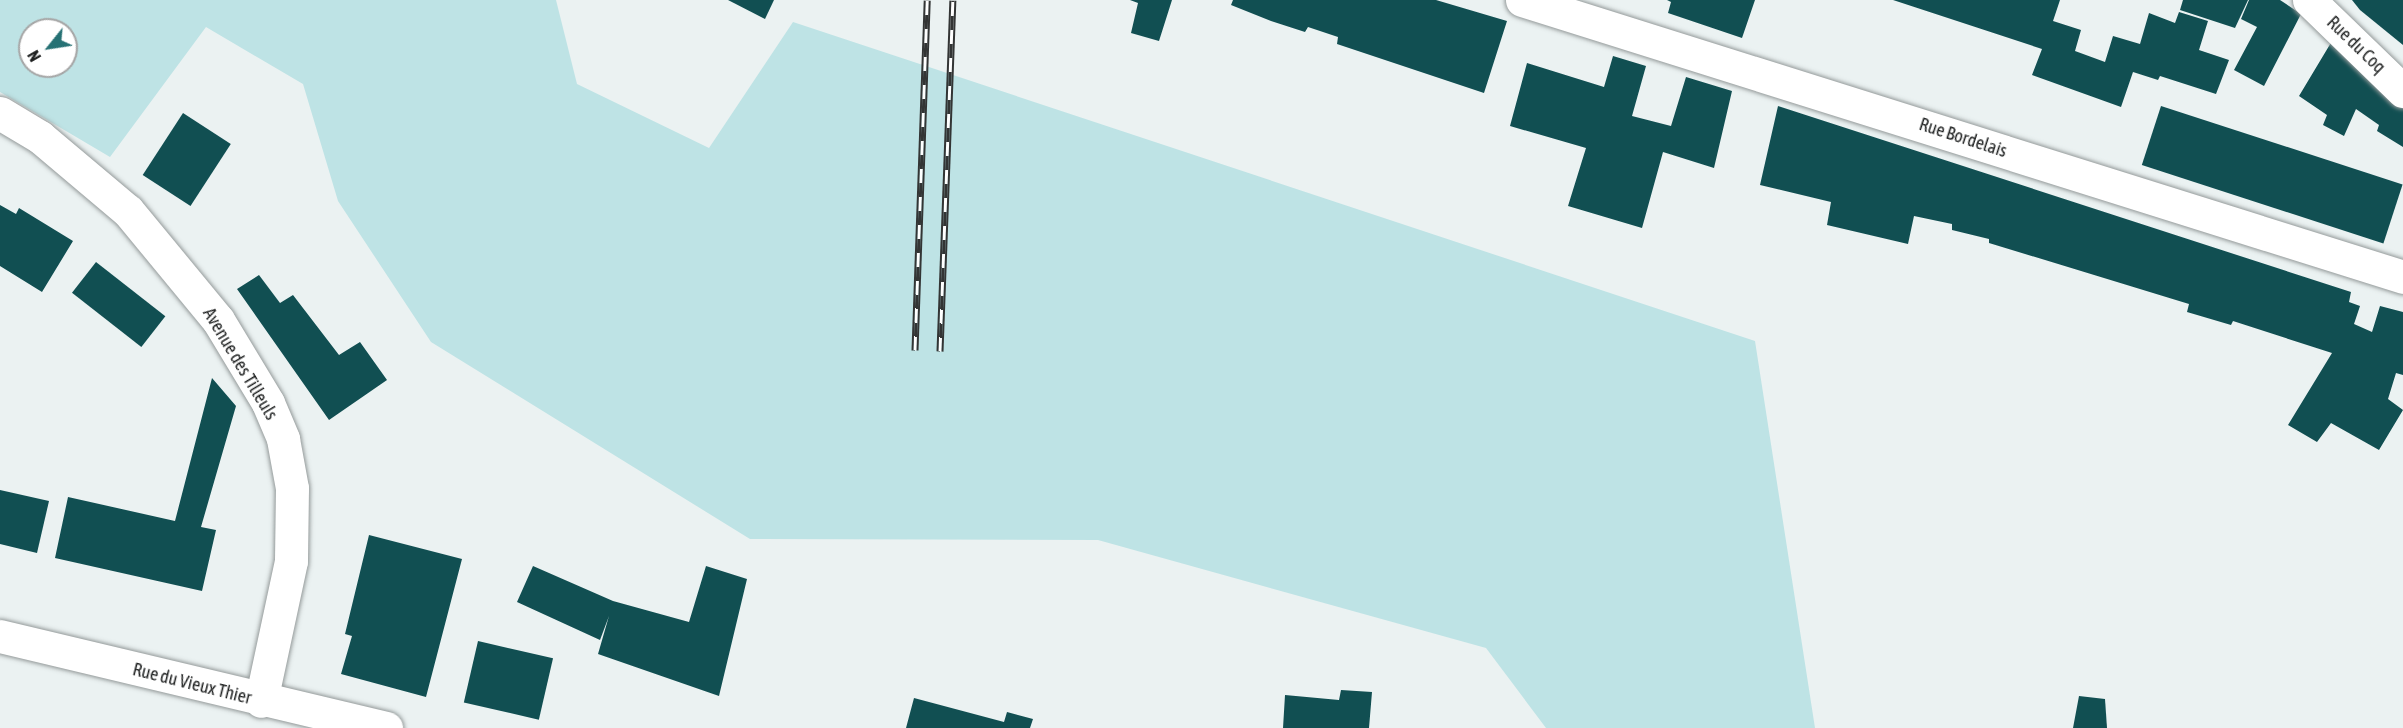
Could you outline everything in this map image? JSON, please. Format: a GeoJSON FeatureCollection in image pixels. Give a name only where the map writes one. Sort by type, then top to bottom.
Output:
{"type":"FeatureCollection","features":[{"type":"Feature","properties":{"kind":"street","name":"Rue Bordelais"},"geometry":{"type":"LineString","coordinates":[[1522,0],[2403,277]]}},
{"type":"Feature","properties":{"kind":"street","name":"Rue du Coq"},"geometry":{"type":"LineString","coordinates":[[2309,0],[2403,91]]}},
{"type":"Feature","properties":{"kind":"street","name":"Avenue des Tilleuls"},"geometry":{"type":"LineString","coordinates":[[0,113],[40,137],[128,211],[218,320],[268,403],[283,439],[292,488],[291,561],[261,701]]}},
{"type":"Feature","properties":{"kind":"street","name":"Rue du Vieux Thier"},"geometry":{"type":"LineString","coordinates":[[0,636],[261,701],[386,728]]}},
{"type":"Feature","properties":{"kind":"shaded area"},"geometry":{"type":"Polygon","coordinates":[[[0,0],[556,0],[577,84],[709,148],[793,22],[1755,341],[1815,728],[1546,728],[1486,648],[1098,540],[750,539],[431,342],[338,201],[303,84],[206,27],[110,157],[0,92],[0,0]]]}},
{"type":"Feature","properties":{"kind":"building"},"geometry":{"type":"Polygon","coordinates":[[[728,0],[774,0],[765,19],[728,0]]]}},
{"type":"Feature","properties":{"kind":"building"},"geometry":{"type":"Polygon","coordinates":[[[1130,0],[1172,0],[1159,41],[1131,33],[1138,3],[1130,0]]]}},
{"type":"Feature","properties":{"kind":"building"},"geometry":{"type":"Polygon","coordinates":[[[1233,0],[1436,0],[1507,21],[1484,93],[1337,44],[1338,37],[1308,27],[1305,32],[1271,21],[1231,5],[1233,0]]]}},
{"type":"Feature","properties":{"kind":"building"},"geometry":{"type":"Polygon","coordinates":[[[1667,0],[1755,0],[1742,38],[1668,13],[1671,2],[1667,0]]]}},
{"type":"Feature","properties":{"kind":"building"},"geometry":{"type":"Polygon","coordinates":[[[1893,0],[2060,0],[2053,21],[2081,30],[2075,51],[2105,62],[2113,36],[2140,44],[2149,13],[2175,23],[2179,12],[2208,21],[2199,50],[2229,60],[2216,94],[2160,76],[2158,80],[2133,72],[2121,107],[2032,75],[2042,49],[1893,0]]]}},
{"type":"Feature","properties":{"kind":"building"},"geometry":{"type":"Polygon","coordinates":[[[2183,0],[2248,0],[2235,28],[2180,10],[2183,0]]]}},
{"type":"Feature","properties":{"kind":"building"},"geometry":{"type":"Polygon","coordinates":[[[2249,0],[2280,0],[2301,14],[2264,86],[2234,70],[2257,27],[2241,19],[2249,0]]]}},
{"type":"Feature","properties":{"kind":"building"},"geometry":{"type":"Polygon","coordinates":[[[2352,0],[2403,0],[2403,45],[2360,10],[2352,0]]]}},
{"type":"Feature","properties":{"kind":"building"},"geometry":{"type":"Polygon","coordinates":[[[2332,41],[2403,103],[2403,147],[2377,131],[2379,125],[2356,109],[2344,136],[2323,125],[2327,115],[2299,96],[2332,41]]]}},
{"type":"Feature","properties":{"kind":"building"},"geometry":{"type":"Polygon","coordinates":[[[1613,56],[1646,66],[1632,116],[1671,126],[1686,77],[1732,91],[1714,168],[1663,152],[1642,228],[1568,206],[1586,148],[1510,126],[1527,63],[1604,87],[1613,56]]]}},
{"type":"Feature","properties":{"kind":"building"},"geometry":{"type":"Polygon","coordinates":[[[1778,106],[2351,292],[2349,302],[2360,306],[2354,324],[2372,332],[2380,306],[2403,312],[2403,375],[2396,373],[2388,399],[2403,410],[2379,450],[2331,423],[2317,442],[2288,425],[2332,353],[2233,321],[2231,325],[2187,312],[2189,304],[1989,243],[1989,239],[1952,230],[1952,224],[1914,216],[1908,244],[1827,225],[1831,202],[1760,185],[1778,106]]]}},
{"type":"Feature","properties":{"kind":"building"},"geometry":{"type":"Polygon","coordinates":[[[2161,106],[2403,184],[2383,243],[2142,165],[2161,106]]]}},
{"type":"Feature","properties":{"kind":"building"},"geometry":{"type":"Polygon","coordinates":[[[183,113],[231,144],[191,206],[143,175],[183,113]]]}},
{"type":"Feature","properties":{"kind":"building"},"geometry":{"type":"Polygon","coordinates":[[[0,205],[16,214],[19,208],[73,241],[42,292],[0,266],[0,205]]]}},
{"type":"Feature","properties":{"kind":"building"},"geometry":{"type":"Polygon","coordinates":[[[96,262],[165,316],[141,347],[72,293],[96,262]]]}},
{"type":"Feature","properties":{"kind":"building"},"geometry":{"type":"Polygon","coordinates":[[[259,275],[280,303],[293,295],[339,355],[360,342],[387,380],[329,420],[237,289],[259,275]]]}},
{"type":"Feature","properties":{"kind":"building"},"geometry":{"type":"Polygon","coordinates":[[[212,378],[236,406],[201,527],[216,530],[202,591],[55,558],[68,497],[175,521],[212,378]]]}},
{"type":"Feature","properties":{"kind":"building"},"geometry":{"type":"Polygon","coordinates":[[[0,490],[49,501],[37,553],[0,544],[0,490]]]}},
{"type":"Feature","properties":{"kind":"building"},"geometry":{"type":"Polygon","coordinates":[[[369,535],[462,559],[426,697],[341,674],[352,636],[345,634],[369,535]]]}},
{"type":"Feature","properties":{"kind":"building"},"geometry":{"type":"Polygon","coordinates":[[[533,566],[613,601],[689,622],[706,566],[747,579],[719,696],[598,654],[609,616],[600,640],[517,602],[533,566]]]}},
{"type":"Feature","properties":{"kind":"building"},"geometry":{"type":"Polygon","coordinates":[[[478,641],[553,658],[539,720],[464,702],[478,641]]]}},
{"type":"Feature","properties":{"kind":"building"},"geometry":{"type":"Polygon","coordinates":[[[1341,690],[1372,692],[1369,728],[1283,728],[1285,695],[1339,700],[1341,690]]]}},
{"type":"Feature","properties":{"kind":"building"},"geometry":{"type":"Polygon","coordinates":[[[2079,696],[2105,699],[2107,728],[2073,728],[2079,696]]]}},
{"type":"Feature","properties":{"kind":"building"},"geometry":{"type":"Polygon","coordinates":[[[914,698],[1004,722],[1007,712],[1033,719],[1030,728],[906,728],[914,698]]]}},
{"type":"Feature","properties":{"kind":"railway"},"geometry":{"type":"LineString","coordinates":[[915,350],[927,0]]}},
{"type":"Feature","properties":{"kind":"railway"},"geometry":{"type":"LineString","coordinates":[[940,351],[953,0]]}}]}
